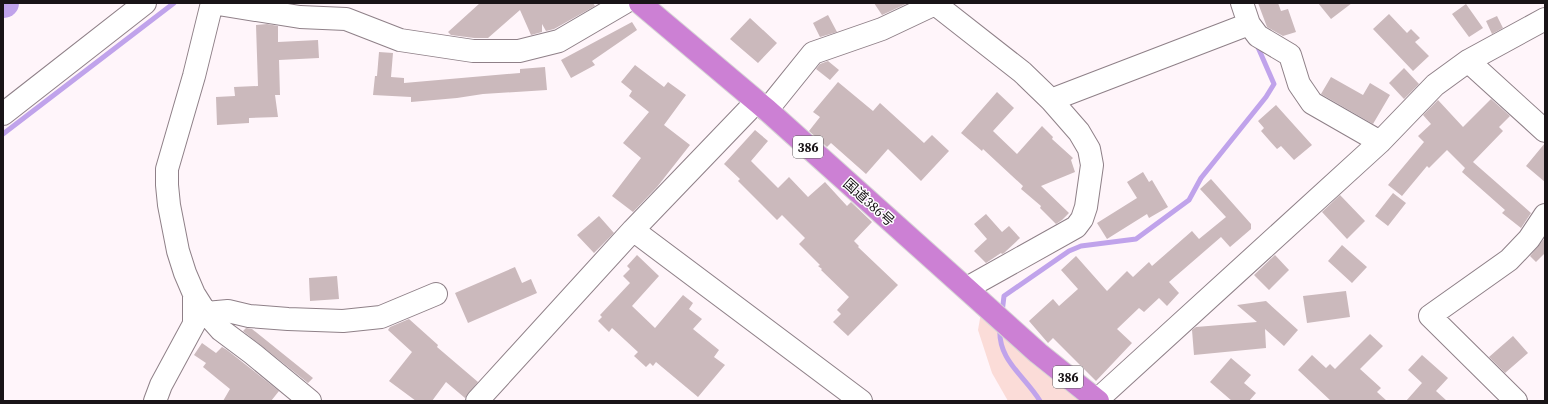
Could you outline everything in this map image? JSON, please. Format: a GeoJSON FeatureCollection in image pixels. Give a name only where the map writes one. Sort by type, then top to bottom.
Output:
{"type":"FeatureCollection","features":[{"type":"Feature","properties":{"kind":"highway","name":"国道386号"},"geometry":{"type":"LineString","coordinates":[[640,3],[762,106],[1038,353],[1098,400]]}},
{"type":"Feature","properties":{"kind":"street"},"geometry":{"type":"LineString","coordinates":[[3,114],[145,3]]}},
{"type":"Feature","properties":{"kind":"street"},"geometry":{"type":"LineString","coordinates":[[310,401],[253,354],[220,330],[206,313],[194,294],[178,251],[169,204],[167,169],[194,76],[212,3],[300,17],[346,19],[400,40],[473,51],[519,51],[558,41],[624,3]]}},
{"type":"Feature","properties":{"kind":"street"},"geometry":{"type":"LineString","coordinates":[[477,401],[633,230],[762,106],[812,53],[882,29],[934,3],[1022,72],[1052,100],[1079,132],[1089,148],[1092,165],[1086,207],[1082,219],[1076,227],[970,291]]}},
{"type":"Feature","properties":{"kind":"street"},"geometry":{"type":"LineString","coordinates":[[1242,3],[1249,24],[1258,36],[1290,55],[1299,84],[1312,103],[1380,142]]}},
{"type":"Feature","properties":{"kind":"street"},"geometry":{"type":"LineString","coordinates":[[1098,400],[1380,142],[1435,85],[1468,61],[1545,19]]}},
{"type":"Feature","properties":{"kind":"street"},"geometry":{"type":"LineString","coordinates":[[1052,100],[1249,24]]}},
{"type":"Feature","properties":{"kind":"street"},"geometry":{"type":"LineString","coordinates":[[1468,61],[1545,132]]}},
{"type":"Feature","properties":{"kind":"street"},"geometry":{"type":"LineString","coordinates":[[1516,401],[1430,316],[1509,260],[1529,239],[1545,215]]}},
{"type":"Feature","properties":{"kind":"street"},"geometry":{"type":"LineString","coordinates":[[633,230],[861,401]]}},
{"type":"Feature","properties":{"kind":"street"},"geometry":{"type":"LineString","coordinates":[[155,401],[161,385],[194,324],[194,294]]}},
{"type":"Feature","properties":{"kind":"street"},"geometry":{"type":"LineString","coordinates":[[206,313],[228,311],[249,316],[343,321],[380,317],[436,294]]}},
{"type":"Feature","properties":{"kind":"shaded area"},"geometry":{"type":"Polygon","coordinates":[[[981,313],[1081,401],[1008,401],[992,373],[978,330],[981,313]]]}},
{"type":"Feature","properties":{"kind":"building"},"geometry":{"type":"Polygon","coordinates":[[[480,3],[593,3],[595,6],[554,29],[546,31],[542,24],[542,32],[531,35],[520,10],[488,38],[451,35],[448,32],[480,3]]]}},
{"type":"Feature","properties":{"kind":"building"},"geometry":{"type":"Polygon","coordinates":[[[874,3],[908,3],[882,15],[874,3]]]}},
{"type":"Feature","properties":{"kind":"building"},"geometry":{"type":"Polygon","coordinates":[[[1258,3],[1278,3],[1281,11],[1288,9],[1296,32],[1283,36],[1267,27],[1258,3]]]}},
{"type":"Feature","properties":{"kind":"building"},"geometry":{"type":"Polygon","coordinates":[[[1318,3],[1352,3],[1331,19],[1318,3]]]}},
{"type":"Feature","properties":{"kind":"building"},"geometry":{"type":"Polygon","coordinates":[[[1466,4],[1483,28],[1469,37],[1452,14],[1466,4]]]}},
{"type":"Feature","properties":{"kind":"building"},"geometry":{"type":"Polygon","coordinates":[[[1389,14],[1407,33],[1411,29],[1420,38],[1415,42],[1429,56],[1413,71],[1373,29],[1389,14]]]}},
{"type":"Feature","properties":{"kind":"building"},"geometry":{"type":"Polygon","coordinates":[[[828,15],[837,32],[820,37],[813,23],[828,15]]]}},
{"type":"Feature","properties":{"kind":"building"},"geometry":{"type":"Polygon","coordinates":[[[1497,16],[1503,28],[1492,34],[1486,21],[1497,16]]]}},
{"type":"Feature","properties":{"kind":"building"},"geometry":{"type":"Polygon","coordinates":[[[750,18],[777,43],[758,63],[730,39],[750,18]]]}},
{"type":"Feature","properties":{"kind":"building"},"geometry":{"type":"Polygon","coordinates":[[[632,22],[637,30],[592,61],[595,65],[571,78],[561,60],[632,22]]]}},
{"type":"Feature","properties":{"kind":"building"},"geometry":{"type":"Polygon","coordinates":[[[267,24],[278,26],[278,42],[318,40],[319,58],[279,60],[280,95],[275,95],[278,117],[249,118],[249,123],[217,125],[216,97],[235,96],[234,87],[258,86],[256,25],[267,24]]]}},
{"type":"Feature","properties":{"kind":"building"},"geometry":{"type":"Polygon","coordinates":[[[379,52],[393,53],[391,77],[404,78],[404,83],[520,73],[520,69],[545,67],[547,90],[483,94],[411,102],[411,97],[373,95],[375,76],[377,76],[379,52]]]}},
{"type":"Feature","properties":{"kind":"building"},"geometry":{"type":"Polygon","coordinates":[[[828,61],[839,70],[830,80],[816,69],[820,64],[828,61]]]}},
{"type":"Feature","properties":{"kind":"building"},"geometry":{"type":"Polygon","coordinates":[[[635,65],[664,87],[668,82],[686,95],[664,125],[690,145],[657,187],[633,212],[612,196],[641,158],[623,143],[649,112],[629,96],[632,91],[621,82],[635,65]]]}},
{"type":"Feature","properties":{"kind":"building"},"geometry":{"type":"Polygon","coordinates":[[[1404,68],[1419,84],[1404,99],[1389,83],[1404,68]]]}},
{"type":"Feature","properties":{"kind":"building"},"geometry":{"type":"Polygon","coordinates":[[[1331,77],[1363,95],[1370,83],[1390,95],[1373,124],[1321,94],[1331,77]]]}},
{"type":"Feature","properties":{"kind":"building"},"geometry":{"type":"Polygon","coordinates":[[[838,82],[873,111],[880,103],[924,143],[932,135],[949,151],[921,181],[888,149],[866,174],[831,143],[827,147],[809,131],[820,117],[813,112],[838,82]]]}},
{"type":"Feature","properties":{"kind":"building"},"geometry":{"type":"Polygon","coordinates":[[[997,92],[1014,108],[993,131],[1017,154],[1042,126],[1053,137],[1052,139],[1073,158],[1071,160],[1075,172],[1041,186],[1069,213],[1056,224],[1040,208],[1041,206],[1021,189],[1023,186],[983,149],[982,151],[961,133],[997,92]]]}},
{"type":"Feature","properties":{"kind":"building"},"geometry":{"type":"Polygon","coordinates":[[[1491,99],[1510,116],[1499,127],[1503,131],[1473,162],[1531,213],[1521,228],[1502,213],[1505,210],[1462,172],[1465,168],[1447,150],[1429,168],[1427,166],[1402,196],[1388,185],[1424,142],[1418,136],[1431,124],[1423,115],[1438,100],[1463,127],[1491,99]]]}},
{"type":"Feature","properties":{"kind":"building"},"geometry":{"type":"Polygon","coordinates":[[[1276,105],[1312,145],[1294,160],[1281,146],[1277,149],[1261,131],[1264,128],[1258,121],[1276,105]]]}},
{"type":"Feature","properties":{"kind":"building"},"geometry":{"type":"Polygon","coordinates":[[[755,130],[768,141],[751,161],[778,188],[789,177],[808,197],[825,182],[847,206],[851,202],[872,222],[854,241],[859,246],[858,247],[898,285],[848,336],[833,322],[841,314],[837,310],[849,297],[821,270],[822,269],[818,266],[820,265],[799,244],[805,238],[782,215],[777,220],[738,181],[740,179],[724,164],[755,130]]]}},
{"type":"Feature","properties":{"kind":"building"},"geometry":{"type":"Polygon","coordinates":[[[1545,143],[1545,182],[1526,166],[1545,143]]]}},
{"type":"Feature","properties":{"kind":"building"},"geometry":{"type":"Polygon","coordinates":[[[1143,172],[1149,182],[1152,180],[1168,207],[1149,218],[1147,214],[1107,239],[1097,223],[1137,198],[1127,182],[1143,172]]]}},
{"type":"Feature","properties":{"kind":"building"},"geometry":{"type":"Polygon","coordinates":[[[1211,179],[1251,224],[1251,229],[1230,247],[1221,237],[1169,282],[1179,293],[1167,306],[1159,298],[1144,312],[1139,308],[1117,329],[1132,343],[1096,381],[1053,338],[1048,343],[1029,321],[1053,299],[1059,306],[1078,289],[1061,270],[1076,256],[1107,291],[1127,271],[1133,277],[1149,262],[1152,266],[1192,231],[1199,239],[1226,217],[1200,189],[1211,179]]]}},
{"type":"Feature","properties":{"kind":"building"},"geometry":{"type":"Polygon","coordinates":[[[1393,193],[1406,203],[1388,226],[1375,216],[1393,193]]]}},
{"type":"Feature","properties":{"kind":"building"},"geometry":{"type":"Polygon","coordinates":[[[1340,195],[1365,221],[1347,239],[1322,212],[1340,195]]]}},
{"type":"Feature","properties":{"kind":"building"},"geometry":{"type":"Polygon","coordinates":[[[986,214],[1002,232],[1009,226],[1020,238],[1004,253],[1001,253],[986,263],[974,251],[987,239],[974,224],[986,214]]]}},
{"type":"Feature","properties":{"kind":"building"},"geometry":{"type":"Polygon","coordinates":[[[599,216],[614,233],[594,253],[577,235],[599,216]]]}},
{"type":"Feature","properties":{"kind":"building"},"geometry":{"type":"Polygon","coordinates":[[[1545,238],[1545,253],[1536,262],[1530,256],[1545,238]]]}},
{"type":"Feature","properties":{"kind":"building"},"geometry":{"type":"Polygon","coordinates":[[[1342,245],[1367,267],[1352,283],[1328,261],[1342,245]]]}},
{"type":"Feature","properties":{"kind":"building"},"geometry":{"type":"Polygon","coordinates":[[[637,255],[659,276],[632,306],[655,328],[683,295],[693,303],[689,309],[702,319],[693,329],[719,350],[714,357],[725,365],[698,397],[656,362],[653,366],[650,363],[646,367],[634,356],[638,352],[612,328],[609,332],[598,321],[602,317],[600,315],[630,283],[623,276],[630,269],[627,266],[637,255]]]}},
{"type":"Feature","properties":{"kind":"building"},"geometry":{"type":"Polygon","coordinates":[[[1275,255],[1289,270],[1269,290],[1254,275],[1275,255]]]}},
{"type":"Feature","properties":{"kind":"building"},"geometry":{"type":"Polygon","coordinates":[[[515,267],[522,283],[531,279],[537,293],[468,323],[455,293],[515,267]]]}},
{"type":"Feature","properties":{"kind":"building"},"geometry":{"type":"Polygon","coordinates":[[[337,276],[339,299],[310,301],[309,278],[337,276]]]}},
{"type":"Feature","properties":{"kind":"building"},"geometry":{"type":"Polygon","coordinates":[[[1346,291],[1350,317],[1307,323],[1303,296],[1346,291]]]}},
{"type":"Feature","properties":{"kind":"building"},"geometry":{"type":"Polygon","coordinates":[[[1266,301],[1298,330],[1284,346],[1265,329],[1266,348],[1194,355],[1192,330],[1196,327],[1257,322],[1237,305],[1266,301]]]}},
{"type":"Feature","properties":{"kind":"building"},"geometry":{"type":"Polygon","coordinates":[[[409,319],[438,345],[437,347],[478,382],[465,398],[446,382],[432,401],[416,401],[389,381],[412,352],[388,330],[390,327],[409,319]]]}},
{"type":"Feature","properties":{"kind":"building"},"geometry":{"type":"Polygon","coordinates":[[[246,328],[252,329],[313,378],[308,383],[243,331],[246,328]]]}},
{"type":"Feature","properties":{"kind":"building"},"geometry":{"type":"Polygon","coordinates":[[[1370,334],[1383,346],[1360,369],[1381,388],[1377,392],[1387,401],[1331,401],[1298,370],[1312,355],[1326,368],[1330,364],[1335,369],[1370,334]]]}},
{"type":"Feature","properties":{"kind":"building"},"geometry":{"type":"Polygon","coordinates":[[[1513,336],[1528,353],[1505,373],[1489,357],[1513,336]]]}},
{"type":"Feature","properties":{"kind":"building"},"geometry":{"type":"Polygon","coordinates":[[[202,343],[216,353],[222,347],[227,350],[279,391],[271,401],[223,401],[230,389],[203,367],[206,363],[194,355],[202,343]]]}},
{"type":"Feature","properties":{"kind":"building"},"geometry":{"type":"Polygon","coordinates":[[[1422,355],[1448,378],[1436,391],[1447,401],[1406,401],[1422,383],[1408,370],[1422,355]]]}},
{"type":"Feature","properties":{"kind":"building"},"geometry":{"type":"Polygon","coordinates":[[[1231,358],[1251,375],[1244,383],[1256,393],[1249,401],[1232,401],[1210,382],[1231,358]]]}},
{"type":"Feature","properties":{"kind":"waterway"},"geometry":{"type":"LineString","coordinates":[[3,134],[174,3]]}},
{"type":"Feature","properties":{"kind":"waterway"},"geometry":{"type":"LineString","coordinates":[[1002,313],[1004,296],[1069,251],[1081,246],[1136,239],[1189,200],[1201,178],[1266,97],[1274,84],[1257,45]]}},
{"type":"Feature","properties":{"kind":"waterway"},"geometry":{"type":"LineString","coordinates":[[1000,327],[1000,339],[1007,358],[1040,401]]}}]}
